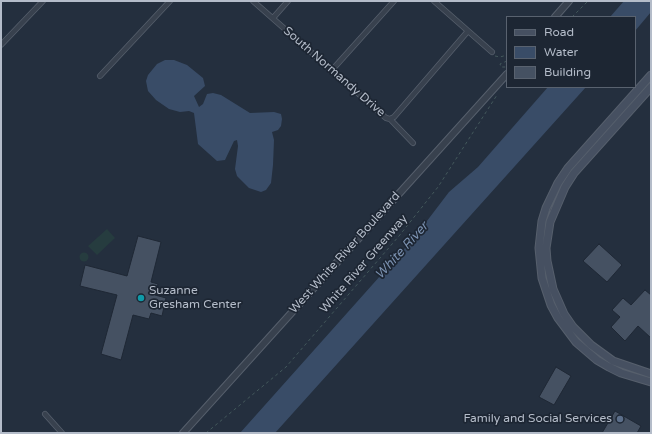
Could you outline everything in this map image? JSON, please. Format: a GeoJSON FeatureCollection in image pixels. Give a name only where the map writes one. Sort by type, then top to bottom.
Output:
{"type":"FeatureCollection","features":[{"type":"Feature","properties":{"kind":"main road"},"geometry":{"type":"LineString","coordinates":[[651,75],[568,168],[558,183],[546,208],[542,221],[539,248],[542,278],[551,305],[558,318],[576,342],[597,360],[609,367],[621,373],[651,382]]}},
{"type":"Feature","properties":{"kind":"main road"},"geometry":{"type":"LineString","coordinates":[[651,87],[574,173],[565,187],[550,222],[546,248],[547,261],[553,289],[564,314],[577,332],[591,346],[613,361],[651,374]]}},
{"type":"Feature","properties":{"kind":"street"},"geometry":{"type":"LineString","coordinates":[[2,43],[43,1]]}},
{"type":"Feature","properties":{"kind":"street"},"geometry":{"type":"LineString","coordinates":[[100,76],[170,1]]}},
{"type":"Feature","properties":{"kind":"street","name":"South Normandy Drive"},"geometry":{"type":"LineString","coordinates":[[253,1],[386,118],[390,119],[413,143]]}},
{"type":"Feature","properties":{"kind":"street"},"geometry":{"type":"LineString","coordinates":[[273,18],[288,1]]}},
{"type":"Feature","properties":{"kind":"street"},"geometry":{"type":"LineString","coordinates":[[332,70],[394,1]]}},
{"type":"Feature","properties":{"kind":"street"},"geometry":{"type":"LineString","coordinates":[[434,1],[492,52]]}},
{"type":"Feature","properties":{"kind":"street"},"geometry":{"type":"LineString","coordinates":[[556,16],[569,1]]}},
{"type":"Feature","properties":{"kind":"street"},"geometry":{"type":"LineString","coordinates":[[390,119],[394,117],[468,31]]}},
{"type":"Feature","properties":{"kind":"street","name":"West White River Boulevard"},"geometry":{"type":"LineString","coordinates":[[183,433],[506,75]]}},
{"type":"Feature","properties":{"kind":"street"},"geometry":{"type":"LineString","coordinates":[[45,414],[62,433]]}},
{"type":"Feature","properties":{"kind":"path"},"geometry":{"type":"LineString","coordinates":[[573,16],[588,1]]}},
{"type":"Feature","properties":{"kind":"path"},"geometry":{"type":"LineString","coordinates":[[492,52],[495,57],[506,55]]}},
{"type":"Feature","properties":{"kind":"path"},"geometry":{"type":"LineString","coordinates":[[506,61],[500,64],[501,67],[506,66]]}},
{"type":"Feature","properties":{"kind":"path","name":"White River Greenway"},"geometry":{"type":"LineString","coordinates":[[206,433],[286,367],[399,236],[438,188],[498,93]]}},
{"type":"Feature","properties":{"kind":"green space"},"geometry":{"type":"Polygon","coordinates":[[[107,229],[115,238],[97,255],[88,246],[107,229]]]}},
{"type":"Feature","properties":{"kind":"green space"},"geometry":{"type":"Polygon","coordinates":[[[84,252],[89,257],[84,262],[79,257],[84,252]]]}},
{"type":"Feature","properties":{"kind":"water"},"geometry":{"type":"Polygon","coordinates":[[[624,1],[651,1],[651,12],[636,30],[636,16],[611,16],[624,1]]]}},
{"type":"Feature","properties":{"kind":"water"},"geometry":{"type":"Polygon","coordinates":[[[165,60],[174,60],[187,65],[203,78],[205,86],[194,96],[199,107],[203,104],[207,94],[213,93],[221,95],[250,113],[274,112],[281,114],[281,126],[278,130],[272,132],[274,140],[273,165],[271,183],[266,190],[261,192],[249,188],[237,176],[235,169],[238,146],[237,140],[234,141],[225,160],[217,161],[198,144],[194,113],[189,111],[180,112],[169,109],[156,100],[148,91],[146,81],[148,75],[157,64],[165,60]]]}},
{"type":"Feature","properties":{"kind":"water"},"geometry":{"type":"Polygon","coordinates":[[[547,88],[585,88],[275,433],[240,433],[414,238],[449,192],[478,167],[547,88]]]}},
{"type":"Feature","properties":{"kind":"building","name":"Suzanne Gresham Center"},"geometry":{"type":"Polygon","coordinates":[[[138,236],[161,242],[151,282],[158,284],[155,295],[166,298],[162,316],[151,313],[149,319],[133,315],[121,360],[101,354],[117,295],[80,286],[85,265],[127,276],[138,236]]]}},
{"type":"Feature","properties":{"kind":"building"},"geometry":{"type":"Polygon","coordinates":[[[599,244],[622,265],[607,282],[583,261],[599,244]]]}},
{"type":"Feature","properties":{"kind":"building"},"geometry":{"type":"Polygon","coordinates":[[[645,290],[651,295],[651,338],[638,326],[625,341],[611,327],[620,317],[612,310],[623,298],[631,305],[645,290]]]}},
{"type":"Feature","properties":{"kind":"building"},"geometry":{"type":"Polygon","coordinates":[[[556,367],[571,376],[554,405],[539,397],[556,367]]]}},
{"type":"Feature","properties":{"kind":"building","name":"Family and Social Services"},"geometry":{"type":"Polygon","coordinates":[[[615,411],[641,426],[637,433],[602,433],[615,411]]]}},
{"type":"Feature","properties":{"kind":"place","name":"Suzanne Gresham Center"},"geometry":{"type":"Point","coordinates":[141,298]}},
{"type":"Feature","properties":{"kind":"place","name":"Family and Social Services"},"geometry":{"type":"Point","coordinates":[620,419]}},
{"type":"Feature","properties":{"kind":"water label","name":"White River"},"geometry":{"type":"Point","coordinates":[402,251]}}]}
